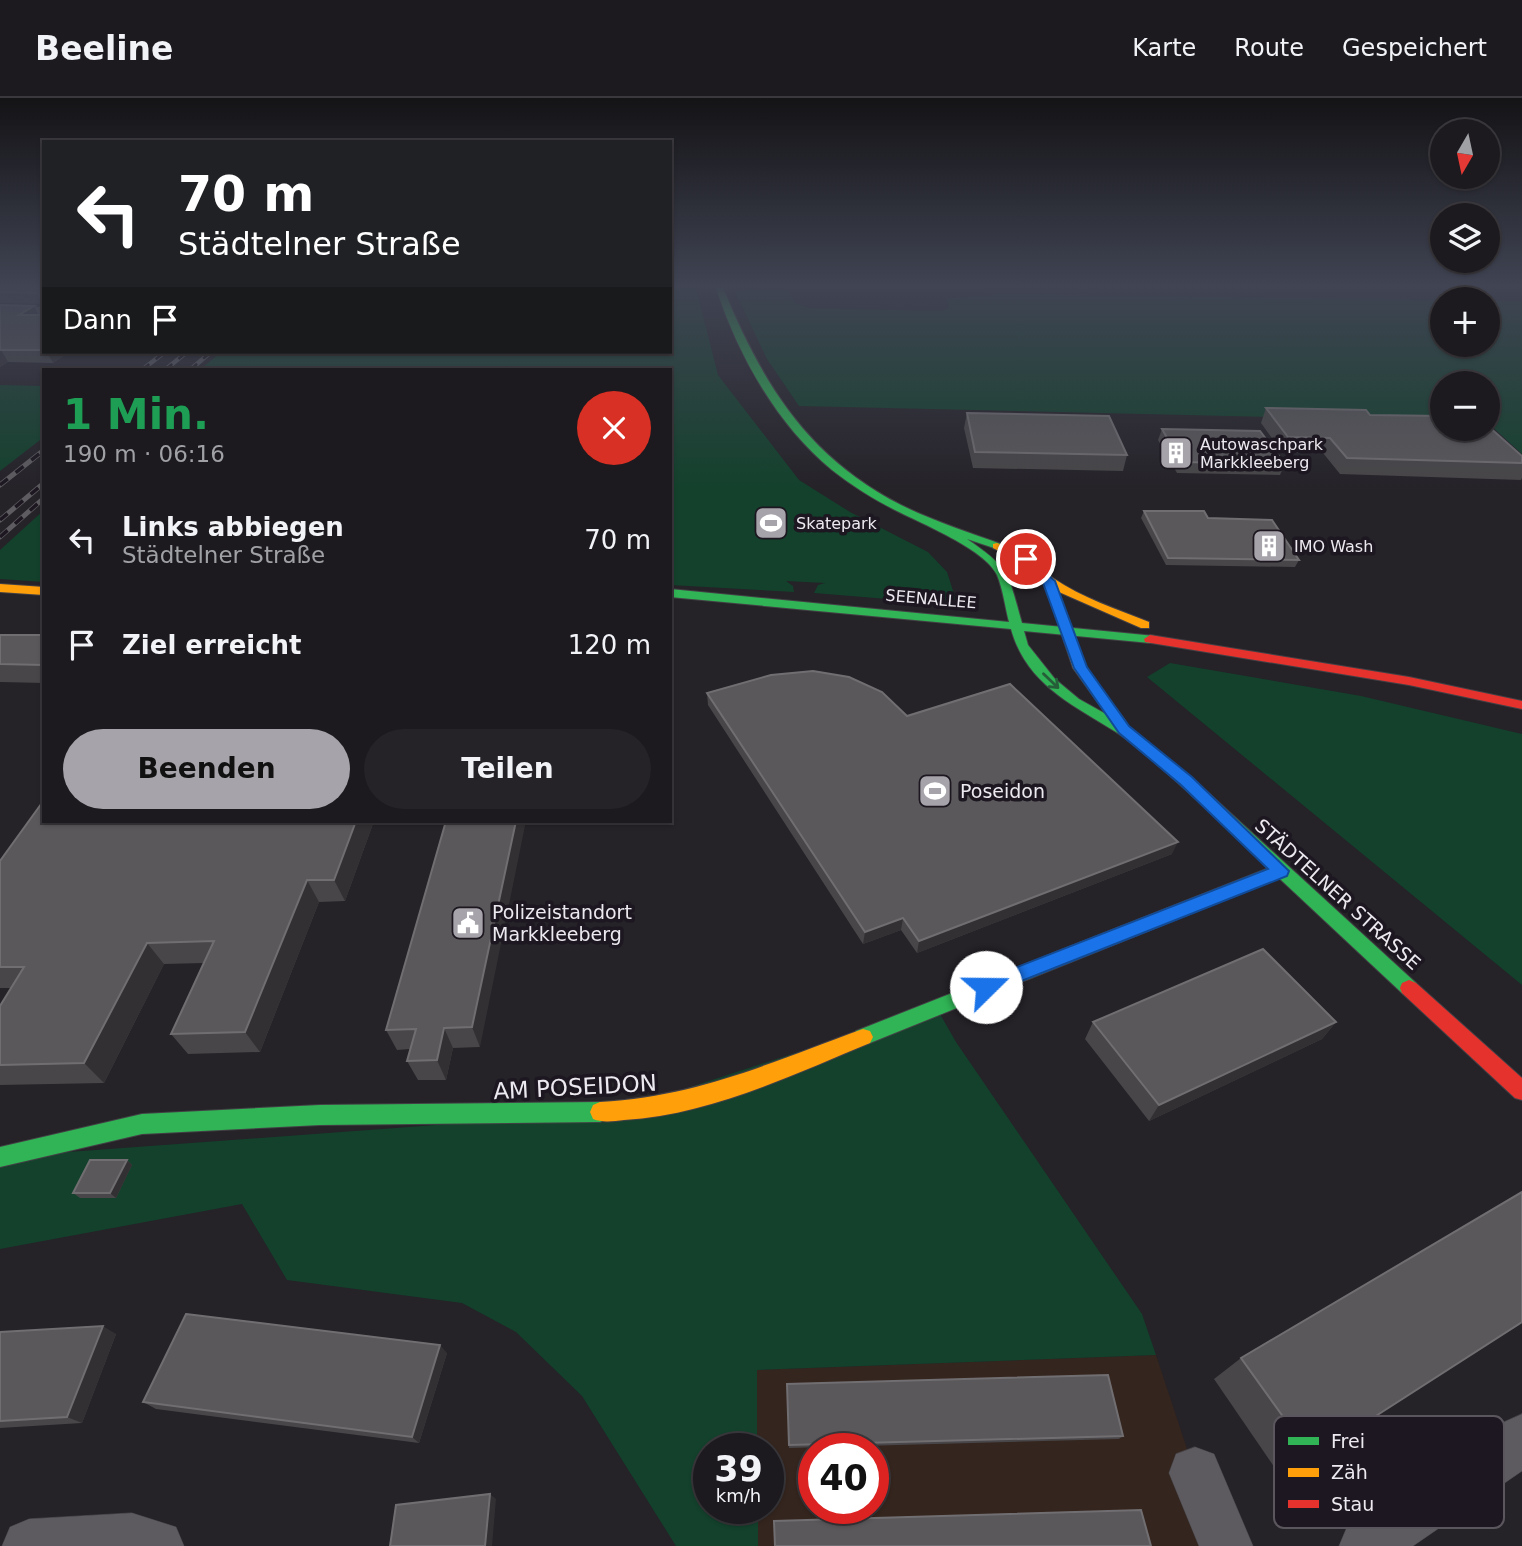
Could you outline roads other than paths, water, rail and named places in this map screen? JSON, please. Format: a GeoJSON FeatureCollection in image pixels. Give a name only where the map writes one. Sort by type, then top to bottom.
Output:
{"type":"FeatureCollection","features":[{"type":"Feature","properties":{"kind":"street","name":"STÄDTELNER STRASSE"},"geometry":{"type":"LineString","coordinates":[[748,356],[811,448],[868,492],[940,526],[1010,550],[1026,559],[1049,581],[1080,668],[1124,730]]}},
{"type":"Feature","properties":{"kind":"street","name":"STÄDTELNER STRASSE"},"geometry":{"type":"LineString","coordinates":[[940,526],[992,561],[1007,585],[1022,645],[1050,682],[1073,702],[1124,730],[1186,781],[1522,1091]]}},
{"type":"Feature","properties":{"kind":"street","name":"SEENALLEE"},"geometry":{"type":"LineString","coordinates":[[1049,581],[1075,596],[1189,643]]}},
{"type":"Feature","properties":{"kind":"street"},"geometry":{"type":"LineString","coordinates":[[0,588],[42,591]]}},
{"type":"Feature","properties":{"kind":"street","name":"SEENALLEE"},"geometry":{"type":"LineString","coordinates":[[672,593],[1016,624],[1189,643],[1409,681],[1522,705]]}},
{"type":"Feature","properties":{"kind":"street","name":"AM POSEIDON"},"geometry":{"type":"LineString","coordinates":[[0,1157],[142,1124],[320,1115],[614,1112],[674,1104],[755,1081],[1281,871]]}},
{"type":"Feature","properties":{"kind":"street"},"geometry":{"type":"LineString","coordinates":[[1504,1452],[1522,1440]]}},
{"type":"Feature","properties":{"kind":"street"},"geometry":{"type":"LineString","coordinates":[[1195,1473],[1226,1546]]}},
{"type":"Feature","properties":{"kind":"street"},"geometry":{"type":"LineString","coordinates":[[1366,1546],[1392,1528]]}},
{"type":"Feature","properties":{"kind":"street"},"geometry":{"type":"LineString","coordinates":[[29,1546],[132,1540],[157,1546]]}},
{"type":"Feature","properties":{"kind":"railway"},"geometry":{"type":"LineString","coordinates":[[144,368],[160,356]]}},
{"type":"Feature","properties":{"kind":"railway"},"geometry":{"type":"LineString","coordinates":[[167,368],[183,356]]}},
{"type":"Feature","properties":{"kind":"railway"},"geometry":{"type":"LineString","coordinates":[[192,368],[207,356]]}},
{"type":"Feature","properties":{"kind":"railway"},"geometry":{"type":"LineString","coordinates":[[0,485],[42,452]]}},
{"type":"Feature","properties":{"kind":"railway"},"geometry":{"type":"LineString","coordinates":[[0,520],[42,485]]}},
{"type":"Feature","properties":{"kind":"railway"},"geometry":{"type":"LineString","coordinates":[[0,537],[42,500]]}},
{"type":"Feature","properties":{"kind":"place","name":"Autowaschpark Markkleeberg"},"geometry":{"type":"Point","coordinates":[1176,453]}},
{"type":"Feature","properties":{"kind":"place","name":"Skatepark"},"geometry":{"type":"Point","coordinates":[771,523]}},
{"type":"Feature","properties":{"kind":"place","name":"IMO Wash"},"geometry":{"type":"Point","coordinates":[1269,546]}},
{"type":"Feature","properties":{"kind":"place","name":"Poseidon"},"geometry":{"type":"Point","coordinates":[935,791]}},
{"type":"Feature","properties":{"kind":"place","name":"Polizeistandort Markkleeberg"},"geometry":{"type":"Point","coordinates":[468,923]}}]}
